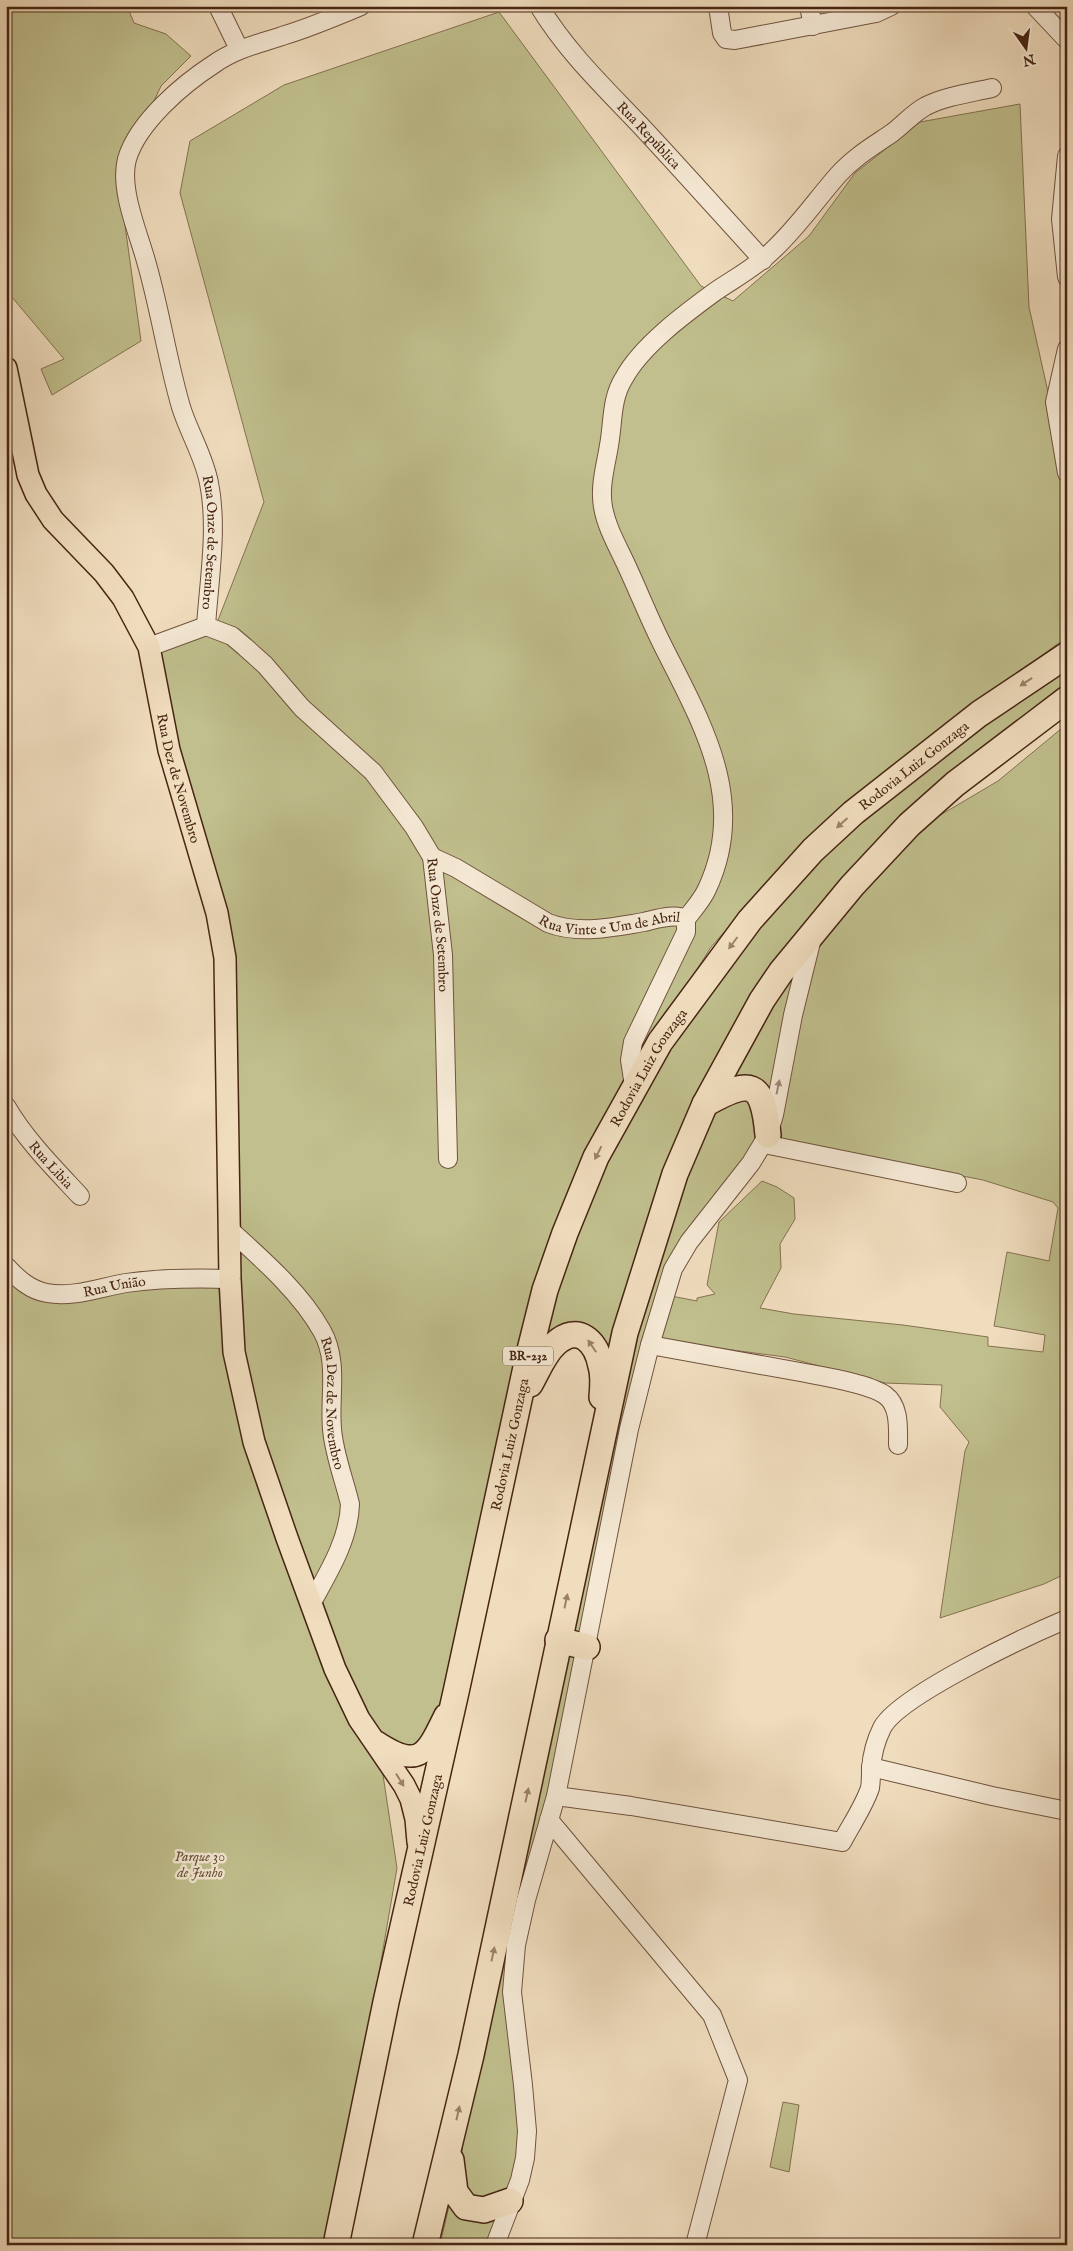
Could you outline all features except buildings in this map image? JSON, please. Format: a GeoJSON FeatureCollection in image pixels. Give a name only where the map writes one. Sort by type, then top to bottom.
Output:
{"type":"FeatureCollection","features":[{"type":"Feature","properties":{"kind":"highway","name":"Rodovia Luiz Gonzaga"},"geometry":{"type":"LineString","coordinates":[[336,2245],[386,2002],[456,1692],[528,1358],[545,1290],[565,1233],[596,1157],[660,1042],[744,928],[813,850],[853,813],[979,714],[1067,655]]}},
{"type":"Feature","properties":{"kind":"highway","name":"BR-232"},"geometry":{"type":"LineString","coordinates":[[425,2245],[450,2149],[625,1334],[664,1203],[705,1104],[771,985],[868,867],[909,825],[955,784],[1067,699]]}},
{"type":"Feature","properties":{"kind":"highway"},"geometry":{"type":"LineString","coordinates":[[705,1104],[736,1088],[752,1090],[760,1097],[764,1105],[766,1139]]}},
{"type":"Feature","properties":{"kind":"highway","name":"BR-232"},"geometry":{"type":"LineString","coordinates":[[519,1404],[546,1356],[555,1344],[567,1336],[577,1334],[589,1339],[599,1356],[603,1379],[596,1462]]}},
{"type":"Feature","properties":{"kind":"highway"},"geometry":{"type":"LineString","coordinates":[[558,1640],[587,1647]]}},
{"type":"Feature","properties":{"kind":"highway"},"geometry":{"type":"LineString","coordinates":[[450,2149],[455,2192],[466,2207],[484,2210],[510,2201]]}},
{"type":"Feature","properties":{"kind":"main road","name":"Rua Dez de Novembro"},"geometry":{"type":"LineString","coordinates":[[6,368],[28,475],[36,494],[58,526],[104,573],[123,598],[149,647],[169,750],[217,913],[222,938],[226,984],[226,1119],[231,1327],[237,1374],[254,1442],[334,1668],[359,1719],[404,1785],[414,1806],[418,1862]]}},
{"type":"Feature","properties":{"kind":"main road"},"geometry":{"type":"LineString","coordinates":[[372,1739],[397,1755],[410,1757],[420,1753],[431,1743],[456,1692]]}},
{"type":"Feature","properties":{"kind":"street"},"geometry":{"type":"LineString","coordinates":[[218,6],[239,49]]}},
{"type":"Feature","properties":{"kind":"street","name":"Rua Onze de Setembro"},"geometry":{"type":"LineString","coordinates":[[361,6],[281,37],[239,49],[203,71],[175,94],[134,143],[125,173],[125,186],[150,274],[182,410],[205,465],[210,485],[212,530],[206,626],[227,634],[245,647],[265,665],[302,708],[373,772],[414,827],[432,857],[444,955],[448,1158]]}},
{"type":"Feature","properties":{"kind":"street","name":"Rua República"},"geometry":{"type":"LineString","coordinates":[[539,6],[558,37],[574,56],[639,124],[762,260]]}},
{"type":"Feature","properties":{"kind":"street"},"geometry":{"type":"LineString","coordinates":[[718,6],[722,33],[726,39],[735,40],[876,13],[891,6]]}},
{"type":"Feature","properties":{"kind":"street"},"geometry":{"type":"LineString","coordinates":[[809,6],[813,26]]}},
{"type":"Feature","properties":{"kind":"street"},"geometry":{"type":"LineString","coordinates":[[1035,6],[1067,40]]}},
{"type":"Feature","properties":{"kind":"street"},"geometry":{"type":"LineString","coordinates":[[686,920],[707,888],[718,859],[725,816],[721,782],[700,719],[660,640],[610,531],[603,510],[602,483],[614,403],[624,377],[632,365],[656,340],[714,293],[762,260],[795,227],[840,172],[860,153],[892,133],[926,106],[952,97],[992,88]]}},
{"type":"Feature","properties":{"kind":"street"},"geometry":{"type":"LineString","coordinates":[[1067,156],[1061,219],[1067,277]]}},
{"type":"Feature","properties":{"kind":"street"},"geometry":{"type":"LineString","coordinates":[[1067,349],[1055,402],[1067,473]]}},
{"type":"Feature","properties":{"kind":"street"},"geometry":{"type":"LineString","coordinates":[[149,647],[206,626]]}},
{"type":"Feature","properties":{"kind":"street","name":"Rua Vinte e Um de Abril"},"geometry":{"type":"LineString","coordinates":[[432,857],[456,868],[558,927],[582,930],[665,918],[680,917],[686,920],[686,932],[633,1042],[630,1060],[634,1086]]}},
{"type":"Feature","properties":{"kind":"street"},"geometry":{"type":"LineString","coordinates":[[495,2245],[510,2201],[520,2180],[525,2158],[524,2085],[514,2020],[512,1971],[516,1945],[526,1900],[556,1796],[629,1429],[650,1345],[673,1269],[766,1139],[774,1115],[793,1015],[813,934]]}},
{"type":"Feature","properties":{"kind":"street","name":"Rua Libia"},"geometry":{"type":"LineString","coordinates":[[9,1117],[80,1196]]}},
{"type":"Feature","properties":{"kind":"street"},"geometry":{"type":"LineString","coordinates":[[766,1139],[957,1183]]}},
{"type":"Feature","properties":{"kind":"street","name":"Rua Dez de Novembro"},"geometry":{"type":"LineString","coordinates":[[230,1230],[274,1271],[304,1306],[322,1332],[328,1346],[332,1377],[334,1442],[350,1504],[350,1512],[346,1533],[331,1569],[311,1604]]}},
{"type":"Feature","properties":{"kind":"street","name":"Rua União"},"geometry":{"type":"LineString","coordinates":[[6,1266],[19,1280],[30,1288],[46,1293],[64,1295],[155,1279],[230,1279]]}},
{"type":"Feature","properties":{"kind":"street"},"geometry":{"type":"LineString","coordinates":[[650,1345],[838,1379],[873,1390],[885,1395],[894,1407],[897,1416],[898,1445]]}},
{"type":"Feature","properties":{"kind":"street"},"geometry":{"type":"LineString","coordinates":[[556,1796],[631,1806],[842,1842],[868,1792],[877,1741],[882,1728],[893,1714],[971,1665],[1038,1631],[1067,1619]]}},
{"type":"Feature","properties":{"kind":"street"},"geometry":{"type":"LineString","coordinates":[[871,1767],[992,1796],[1067,1811]]}},
{"type":"Feature","properties":{"kind":"street"},"geometry":{"type":"LineString","coordinates":[[549,1820],[712,2015],[738,2080],[695,2245]]}},
{"type":"Feature","properties":{"kind":"green space"},"geometry":{"type":"Polygon","coordinates":[[[6,6],[127,6],[134,23],[166,34],[191,56],[161,86],[137,137],[124,218],[141,341],[52,395],[41,369],[64,359],[6,290],[6,6]]]}},
{"type":"Feature","properties":{"kind":"green space","name":"Parque 30 de Junho"},"geometry":{"type":"Polygon","coordinates":[[[499,12],[701,286],[733,301],[809,236],[855,173],[920,122],[1020,104],[1029,307],[1067,477],[1067,637],[887,769],[790,857],[711,947],[603,1120],[451,1688],[425,1738],[415,1748],[399,1750],[377,1735],[397,1868],[352,2130],[328,2245],[6,2245],[6,1278],[10,1283],[47,1299],[157,1286],[214,1284],[239,1295],[233,1031],[158,651],[213,633],[264,502],[180,193],[190,141],[284,85],[499,12]]]}},
{"type":"Feature","properties":{"kind":"green space"},"geometry":{"type":"Polygon","coordinates":[[[1067,657],[1067,697],[915,830],[998,781],[1067,724],[1067,1573],[1044,1584],[940,1618],[965,1451],[969,1442],[940,1407],[942,1385],[885,1383],[785,1357],[656,1340],[666,1295],[697,1301],[697,1298],[715,1294],[707,1285],[719,1222],[762,1181],[777,1187],[794,1198],[795,1219],[780,1244],[781,1268],[760,1308],[794,1314],[903,1325],[988,1337],[988,1346],[1043,1352],[1045,1335],[994,1326],[1007,1252],[1049,1261],[1058,1208],[1053,1202],[983,1180],[777,1140],[814,935],[701,1104],[605,1405],[589,1334],[529,1370],[635,1073],[800,869],[1067,657]]]}},
{"type":"Feature","properties":{"kind":"green space"},"geometry":{"type":"Polygon","coordinates":[[[809,945],[768,1108],[726,1088],[775,983],[809,945]]]}},
{"type":"Feature","properties":{"kind":"green space"},"geometry":{"type":"Polygon","coordinates":[[[744,1089],[763,1135],[678,1248],[519,1918],[521,2158],[507,2193],[476,2201],[466,2194],[460,2166],[466,2120],[614,1390],[708,1107],[744,1089]]]}},
{"type":"Feature","properties":{"kind":"green space"},"geometry":{"type":"Polygon","coordinates":[[[783,2102],[799,2105],[789,2172],[770,2167],[783,2102]]]}},
{"type":"Feature","properties":{"kind":"green space"},"geometry":{"type":"Polygon","coordinates":[[[452,2193],[503,2208],[490,2245],[440,2245],[452,2193]]]}}]}
